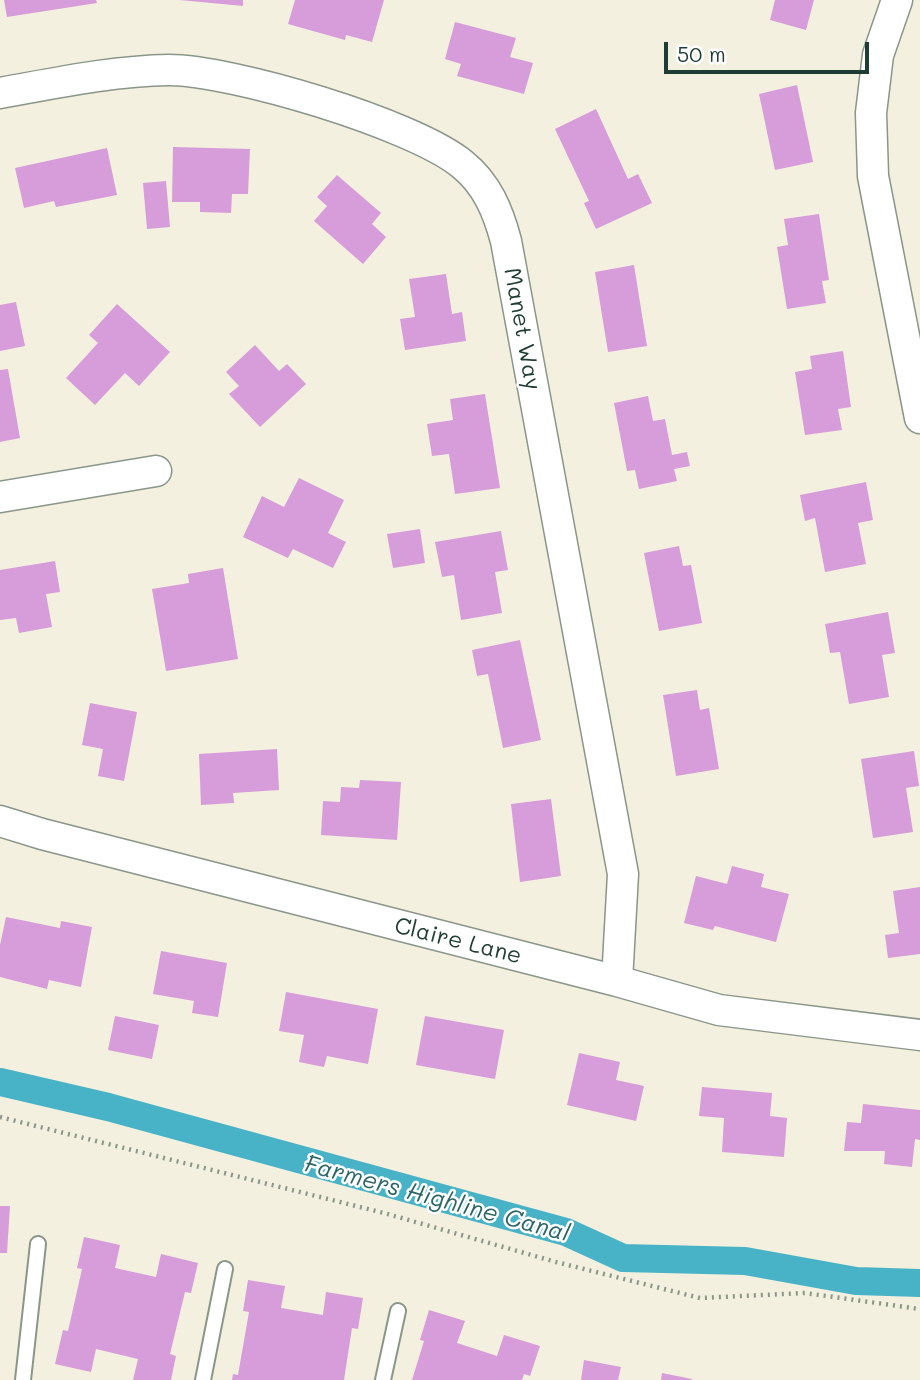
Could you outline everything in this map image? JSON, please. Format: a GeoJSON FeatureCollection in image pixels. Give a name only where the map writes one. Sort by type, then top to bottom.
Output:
{"type":"FeatureCollection","features":[{"type":"Feature","properties":{"kind":"street"},"geometry":{"type":"LineString","coordinates":[[897,0],[878,55],[871,113],[873,176],[920,418]]}},
{"type":"Feature","properties":{"kind":"street","name":"Manet Way"},"geometry":{"type":"LineString","coordinates":[[0,93],[113,73],[172,70],[199,73],[275,91],[370,119],[438,147],[462,164],[488,194],[499,215],[506,241],[623,874],[617,981]]}},
{"type":"Feature","properties":{"kind":"street"},"geometry":{"type":"LineString","coordinates":[[0,497],[156,471]]}},
{"type":"Feature","properties":{"kind":"street","name":"Claire Lane"},"geometry":{"type":"LineString","coordinates":[[0,821],[145,861],[617,981],[719,1010],[920,1035]]}},
{"type":"Feature","properties":{"kind":"lane"},"geometry":{"type":"LineString","coordinates":[[23,1380],[38,1244]]}},
{"type":"Feature","properties":{"kind":"lane"},"geometry":{"type":"LineString","coordinates":[[202,1380],[225,1269]]}},
{"type":"Feature","properties":{"kind":"lane"},"geometry":{"type":"LineString","coordinates":[[383,1380],[398,1311]]}},
{"type":"Feature","properties":{"kind":"path"},"geometry":{"type":"LineString","coordinates":[[0,1117],[370,1210],[556,1262],[700,1298],[805,1293],[920,1309]]}},
{"type":"Feature","properties":{"kind":"building"},"geometry":{"type":"Polygon","coordinates":[[[4,0],[96,0],[97,3],[7,17],[4,0]]]}},
{"type":"Feature","properties":{"kind":"building"},"geometry":{"type":"Polygon","coordinates":[[[180,0],[243,0],[243,6],[180,0]]]}},
{"type":"Feature","properties":{"kind":"building"},"geometry":{"type":"Polygon","coordinates":[[[295,0],[384,0],[372,42],[346,35],[345,40],[288,24],[295,0]]]}},
{"type":"Feature","properties":{"kind":"building"},"geometry":{"type":"Polygon","coordinates":[[[775,0],[814,0],[806,30],[770,20],[775,0]]]}},
{"type":"Feature","properties":{"kind":"building"},"geometry":{"type":"Polygon","coordinates":[[[455,22],[516,38],[510,57],[533,63],[524,94],[457,76],[461,64],[445,59],[455,22]]]}},
{"type":"Feature","properties":{"kind":"building"},"geometry":{"type":"Polygon","coordinates":[[[797,85],[813,162],[775,170],[759,94],[797,85]]]}},
{"type":"Feature","properties":{"kind":"building"},"geometry":{"type":"Polygon","coordinates":[[[596,109],[628,179],[638,174],[652,203],[596,229],[584,203],[589,201],[555,129],[596,109]]]}},
{"type":"Feature","properties":{"kind":"building"},"geometry":{"type":"Polygon","coordinates":[[[173,147],[250,149],[248,194],[232,194],[231,213],[200,212],[200,202],[172,202],[173,147]]]}},
{"type":"Feature","properties":{"kind":"building"},"geometry":{"type":"Polygon","coordinates":[[[107,148],[117,195],[56,207],[54,201],[24,208],[15,168],[107,148]]]}},
{"type":"Feature","properties":{"kind":"building"},"geometry":{"type":"Polygon","coordinates":[[[337,175],[381,213],[372,224],[386,237],[363,264],[314,221],[327,206],[317,197],[337,175]]]}},
{"type":"Feature","properties":{"kind":"building"},"geometry":{"type":"Polygon","coordinates":[[[166,181],[170,227],[147,229],[143,183],[166,181]]]}},
{"type":"Feature","properties":{"kind":"building"},"geometry":{"type":"Polygon","coordinates":[[[819,214],[829,280],[822,281],[826,303],[787,309],[777,247],[788,245],[784,219],[819,214]]]}},
{"type":"Feature","properties":{"kind":"building"},"geometry":{"type":"Polygon","coordinates":[[[634,265],[647,346],[608,352],[595,272],[634,265]]]}},
{"type":"Feature","properties":{"kind":"building"},"geometry":{"type":"Polygon","coordinates":[[[446,274],[452,314],[462,312],[466,341],[405,350],[400,319],[415,317],[409,279],[446,274]]]}},
{"type":"Feature","properties":{"kind":"building"},"geometry":{"type":"Polygon","coordinates":[[[16,302],[25,346],[0,351],[0,305],[16,302]]]}},
{"type":"Feature","properties":{"kind":"building"},"geometry":{"type":"Polygon","coordinates":[[[117,304],[170,352],[139,386],[125,373],[95,405],[66,378],[98,343],[89,335],[117,304]]]}},
{"type":"Feature","properties":{"kind":"building"},"geometry":{"type":"Polygon","coordinates":[[[255,345],[279,371],[287,364],[306,384],[260,427],[229,394],[239,386],[226,372],[255,345]]]}},
{"type":"Feature","properties":{"kind":"building"},"geometry":{"type":"Polygon","coordinates":[[[843,351],[851,407],[838,409],[842,430],[805,435],[795,372],[812,369],[810,356],[843,351]]]}},
{"type":"Feature","properties":{"kind":"building"},"geometry":{"type":"Polygon","coordinates":[[[8,369],[20,438],[0,442],[0,370],[8,369]]]}},
{"type":"Feature","properties":{"kind":"building"},"geometry":{"type":"Polygon","coordinates":[[[485,394],[500,488],[455,494],[449,454],[432,456],[427,424],[453,420],[450,399],[485,394]]]}},
{"type":"Feature","properties":{"kind":"building"},"geometry":{"type":"Polygon","coordinates":[[[648,396],[653,421],[665,419],[672,455],[687,452],[690,466],[674,469],[677,481],[639,489],[635,470],[627,471],[614,403],[648,396]]]}},
{"type":"Feature","properties":{"kind":"building"},"geometry":{"type":"Polygon","coordinates":[[[299,478],[344,500],[328,533],[346,542],[333,568],[293,549],[288,558],[243,537],[262,496],[284,507],[299,478]]]}},
{"type":"Feature","properties":{"kind":"building"},"geometry":{"type":"Polygon","coordinates":[[[866,482],[873,520],[858,523],[866,564],[825,572],[815,518],[805,521],[800,495],[866,482]]]}},
{"type":"Feature","properties":{"kind":"building"},"geometry":{"type":"Polygon","coordinates":[[[420,529],[425,563],[393,568],[387,534],[420,529]]]}},
{"type":"Feature","properties":{"kind":"building"},"geometry":{"type":"Polygon","coordinates":[[[501,531],[508,570],[495,572],[502,613],[461,620],[454,575],[442,577],[435,542],[501,531]]]}},
{"type":"Feature","properties":{"kind":"building"},"geometry":{"type":"Polygon","coordinates":[[[679,546],[683,566],[691,565],[702,623],[659,631],[644,553],[679,546]]]}},
{"type":"Feature","properties":{"kind":"building"},"geometry":{"type":"Polygon","coordinates":[[[55,561],[60,592],[46,594],[52,627],[19,633],[16,618],[0,620],[0,570],[55,561]]]}},
{"type":"Feature","properties":{"kind":"building"},"geometry":{"type":"Polygon","coordinates":[[[223,568],[238,659],[166,671],[152,589],[189,583],[188,574],[223,568]]]}},
{"type":"Feature","properties":{"kind":"building"},"geometry":{"type":"Polygon","coordinates":[[[888,612],[895,653],[882,655],[889,697],[849,704],[840,652],[830,653],[825,624],[888,612]]]}},
{"type":"Feature","properties":{"kind":"building"},"geometry":{"type":"Polygon","coordinates":[[[520,640],[541,740],[503,748],[488,674],[477,676],[472,650],[520,640]]]}},
{"type":"Feature","properties":{"kind":"building"},"geometry":{"type":"Polygon","coordinates":[[[697,690],[700,710],[709,708],[719,769],[676,776],[663,695],[697,690]]]}},
{"type":"Feature","properties":{"kind":"building"},"geometry":{"type":"Polygon","coordinates":[[[90,703],[137,712],[124,781],[98,776],[103,749],[82,745],[90,703]]]}},
{"type":"Feature","properties":{"kind":"building"},"geometry":{"type":"Polygon","coordinates":[[[277,749],[279,790],[233,793],[234,803],[201,805],[199,754],[277,749]]]}},
{"type":"Feature","properties":{"kind":"building"},"geometry":{"type":"Polygon","coordinates":[[[914,751],[919,786],[906,788],[913,832],[873,838],[861,759],[914,751]]]}},
{"type":"Feature","properties":{"kind":"building"},"geometry":{"type":"Polygon","coordinates":[[[360,780],[401,782],[397,840],[321,835],[323,801],[340,802],[341,787],[359,788],[360,780]]]}},
{"type":"Feature","properties":{"kind":"building"},"geometry":{"type":"Polygon","coordinates":[[[551,799],[561,876],[520,882],[511,804],[551,799]]]}},
{"type":"Feature","properties":{"kind":"building"},"geometry":{"type":"Polygon","coordinates":[[[732,866],[764,874],[761,887],[789,894],[776,942],[715,926],[713,930],[684,923],[696,876],[727,884],[732,866]]]}},
{"type":"Feature","properties":{"kind":"building"},"geometry":{"type":"Polygon","coordinates":[[[920,887],[920,954],[888,958],[885,935],[899,933],[893,891],[920,887]]]}},
{"type":"Feature","properties":{"kind":"building"},"geometry":{"type":"Polygon","coordinates":[[[6,917],[60,928],[61,921],[92,927],[81,987],[49,980],[47,989],[0,977],[0,945],[6,917]]]}},
{"type":"Feature","properties":{"kind":"building"},"geometry":{"type":"Polygon","coordinates":[[[161,951],[227,963],[218,1017],[192,1013],[194,1001],[153,994],[161,951]]]}},
{"type":"Feature","properties":{"kind":"building"},"geometry":{"type":"Polygon","coordinates":[[[286,992],[378,1009],[368,1064],[327,1056],[324,1067],[299,1062],[304,1035],[279,1031],[286,992]]]}},
{"type":"Feature","properties":{"kind":"building"},"geometry":{"type":"Polygon","coordinates":[[[115,1016],[159,1025],[152,1059],[108,1050],[115,1016]]]}},
{"type":"Feature","properties":{"kind":"building"},"geometry":{"type":"Polygon","coordinates":[[[425,1016],[504,1030],[495,1079],[416,1065],[425,1016]]]}},
{"type":"Feature","properties":{"kind":"building"},"geometry":{"type":"Polygon","coordinates":[[[579,1053],[620,1062],[616,1080],[644,1086],[636,1121],[567,1105],[579,1053]]]}},
{"type":"Feature","properties":{"kind":"building"},"geometry":{"type":"Polygon","coordinates":[[[702,1087],[772,1093],[770,1116],[787,1118],[784,1157],[722,1152],[724,1118],[699,1116],[702,1087]]]}},
{"type":"Feature","properties":{"kind":"building"},"geometry":{"type":"Polygon","coordinates":[[[863,1104],[920,1110],[920,1140],[915,1139],[912,1167],[884,1164],[885,1151],[844,1151],[847,1122],[861,1123],[863,1104]]]}},
{"type":"Feature","properties":{"kind":"building"},"geometry":{"type":"Polygon","coordinates":[[[0,1206],[10,1206],[7,1253],[0,1253],[0,1206]]]}},
{"type":"Feature","properties":{"kind":"building"},"geometry":{"type":"Polygon","coordinates":[[[84,1237],[120,1245],[115,1268],[156,1277],[161,1254],[198,1263],[191,1293],[185,1292],[170,1354],[176,1356],[171,1380],[133,1380],[138,1359],[96,1349],[91,1372],[55,1364],[63,1330],[68,1331],[82,1269],[77,1268],[84,1237]]]}},
{"type":"Feature","properties":{"kind":"building"},"geometry":{"type":"Polygon","coordinates":[[[248,1280],[285,1286],[281,1308],[323,1315],[326,1292],[363,1298],[358,1329],[352,1328],[344,1380],[232,1380],[233,1374],[238,1375],[249,1312],[243,1311],[248,1280]]]}},
{"type":"Feature","properties":{"kind":"building"},"geometry":{"type":"Polygon","coordinates":[[[429,1310],[465,1321],[457,1343],[497,1356],[504,1335],[540,1346],[530,1376],[524,1374],[522,1380],[412,1380],[424,1341],[420,1340],[429,1310]]]}},
{"type":"Feature","properties":{"kind":"building"},"geometry":{"type":"Polygon","coordinates":[[[584,1360],[621,1367],[618,1380],[581,1380],[584,1360]]]}},
{"type":"Feature","properties":{"kind":"building"},"geometry":{"type":"Polygon","coordinates":[[[662,1373],[692,1379],[692,1380],[661,1380],[662,1373]]]}},
{"type":"Feature","properties":{"kind":"waterway","name":"Farmers Highline Canal"},"geometry":{"type":"LineString","coordinates":[[0,1082],[108,1107],[566,1232],[623,1258],[745,1261],[856,1281],[920,1283]]}}]}
